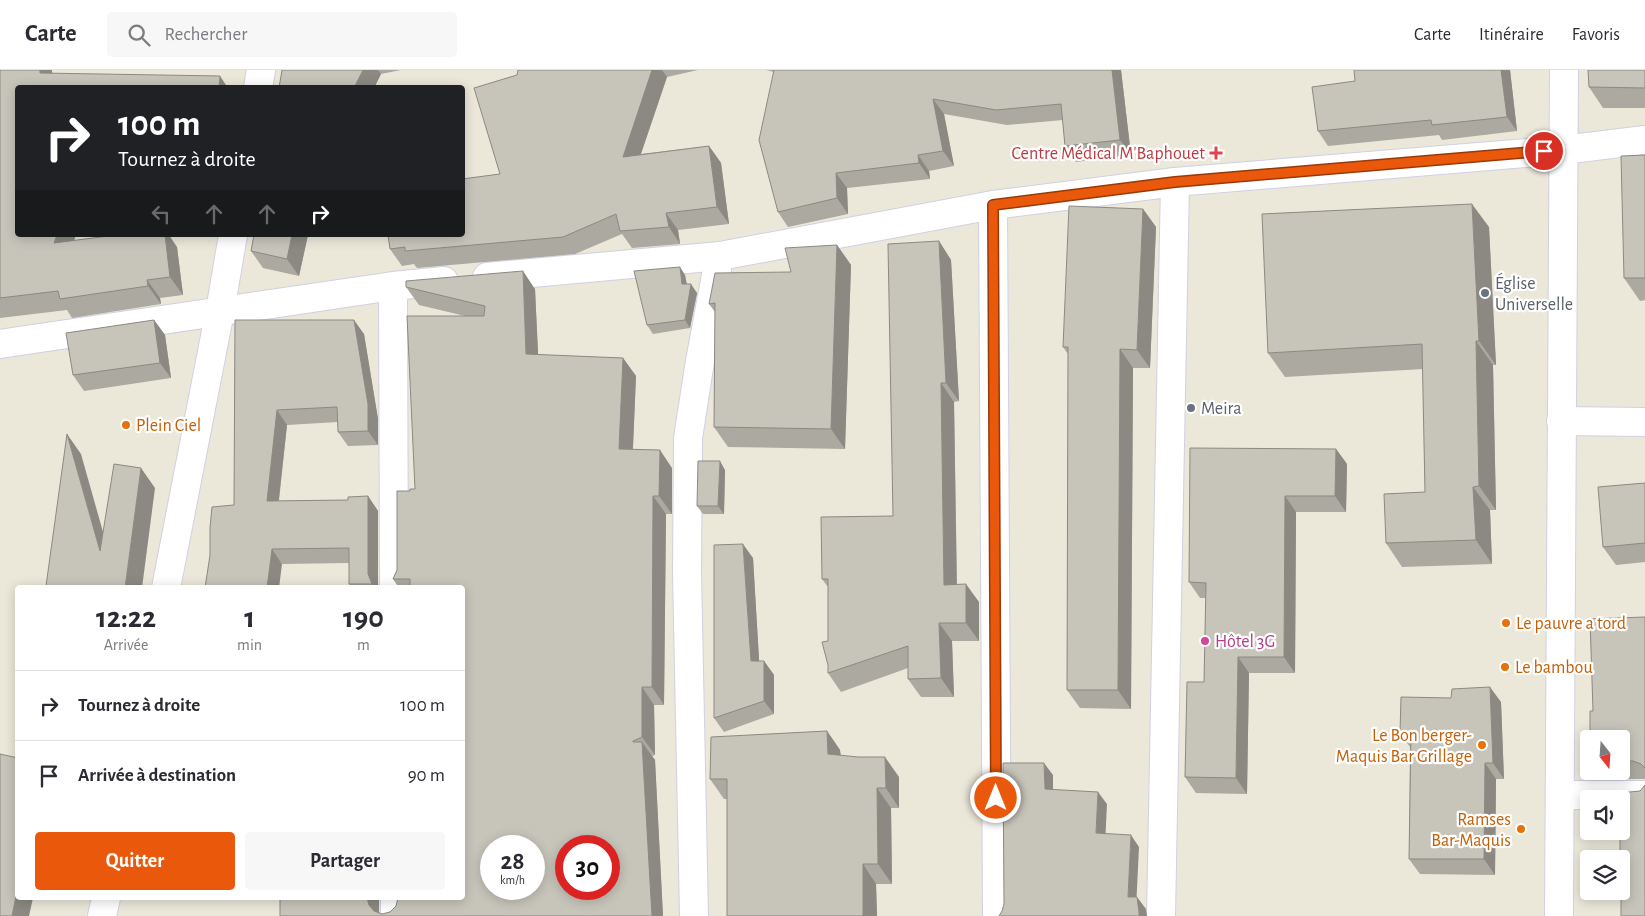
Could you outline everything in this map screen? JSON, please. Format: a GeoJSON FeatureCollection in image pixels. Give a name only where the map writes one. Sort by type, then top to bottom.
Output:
{"type":"FeatureCollection","features":[{"type":"Feature","properties":{"kind":"street"},"geometry":{"type":"LineString","coordinates":[[258,85],[261,70]]}},
{"type":"Feature","properties":{"kind":"street"},"geometry":{"type":"LineString","coordinates":[[1559,916],[1564,70]]}},
{"type":"Feature","properties":{"kind":"street"},"geometry":{"type":"LineString","coordinates":[[0,344],[393,286],[720,256],[993,205],[1175,182],[1563,150],[1645,140]]}},
{"type":"Feature","properties":{"kind":"street"},"geometry":{"type":"LineString","coordinates":[[1161,916],[1175,182]]}},
{"type":"Feature","properties":{"kind":"street"},"geometry":{"type":"LineString","coordinates":[[993,205],[997,916]]}},
{"type":"Feature","properties":{"kind":"street"},"geometry":{"type":"LineString","coordinates":[[167,585],[233,237]]}},
{"type":"Feature","properties":{"kind":"street"},"geometry":{"type":"LineString","coordinates":[[694,916],[686,572],[688,438],[700,361],[720,256]]}},
{"type":"Feature","properties":{"kind":"street"},"geometry":{"type":"LineString","coordinates":[[393,286],[394,585]]}},
{"type":"Feature","properties":{"kind":"street"},"geometry":{"type":"LineString","coordinates":[[1561,421],[1645,422]]}},
{"type":"Feature","properties":{"kind":"street"},"geometry":{"type":"LineString","coordinates":[[1560,795],[1645,795]]}},
{"type":"Feature","properties":{"kind":"street"},"geometry":{"type":"LineString","coordinates":[[102,916],[106,900]]}},
{"type":"Feature","properties":{"kind":"street"},"geometry":{"type":"LineString","coordinates":[[395,900],[396,916]]}},
{"type":"Feature","properties":{"kind":"building"},"geometry":{"type":"Polygon","coordinates":[[[0,70],[40,70],[40,73],[220,76],[219,85],[15,85],[15,237],[56,237],[54,243],[100,237],[165,237],[170,277],[147,280],[148,286],[60,299],[58,291],[0,298],[0,70]]]}},
{"type":"Feature","properties":{"kind":"building"},"geometry":{"type":"Polygon","coordinates":[[[282,70],[363,70],[356,85],[280,85],[282,70]]]}},
{"type":"Feature","properties":{"kind":"building"},"geometry":{"type":"Polygon","coordinates":[[[518,70],[652,70],[623,157],[709,146],[717,207],[666,213],[669,227],[620,231],[616,214],[563,237],[405,251],[405,247],[390,249],[388,237],[465,237],[465,179],[500,174],[474,88],[517,75],[518,70]]]}},
{"type":"Feature","properties":{"kind":"building"},"geometry":{"type":"Polygon","coordinates":[[[774,70],[1112,70],[1120,140],[1065,146],[1061,104],[996,110],[933,99],[943,151],[918,155],[919,163],[836,173],[837,198],[778,212],[759,140],[774,70]]]}},
{"type":"Feature","properties":{"kind":"building"},"geometry":{"type":"Polygon","coordinates":[[[1354,70],[1501,70],[1507,117],[1432,125],[1431,120],[1318,131],[1312,87],[1355,81],[1354,70]]]}},
{"type":"Feature","properties":{"kind":"building"},"geometry":{"type":"Polygon","coordinates":[[[1588,70],[1645,70],[1645,88],[1589,87],[1588,70]]]}},
{"type":"Feature","properties":{"kind":"building"},"geometry":{"type":"Polygon","coordinates":[[[1645,155],[1645,278],[1624,278],[1621,156],[1645,155]]]}},
{"type":"Feature","properties":{"kind":"building"},"geometry":{"type":"Polygon","coordinates":[[[1472,204],[1479,341],[1476,341],[1479,486],[1473,487],[1476,540],[1386,543],[1384,494],[1425,492],[1422,344],[1268,353],[1262,214],[1472,204]]]}},
{"type":"Feature","properties":{"kind":"building"},"geometry":{"type":"Polygon","coordinates":[[[1069,206],[1143,209],[1137,350],[1120,349],[1118,690],[1067,690],[1068,347],[1063,347],[1069,206]]]}},
{"type":"Feature","properties":{"kind":"building"},"geometry":{"type":"Polygon","coordinates":[[[254,237],[292,237],[287,259],[251,251],[254,237]]]}},
{"type":"Feature","properties":{"kind":"building"},"geometry":{"type":"Polygon","coordinates":[[[939,241],[946,383],[941,383],[944,585],[966,584],[966,623],[939,623],[941,678],[908,679],[908,646],[828,673],[828,665],[822,642],[828,641],[828,579],[822,579],[821,517],[893,516],[888,244],[939,241]]]}},
{"type":"Feature","properties":{"kind":"building"},"geometry":{"type":"Polygon","coordinates":[[[837,245],[831,429],[714,427],[715,303],[709,304],[715,273],[791,272],[785,248],[837,245]]]}},
{"type":"Feature","properties":{"kind":"building"},"geometry":{"type":"Polygon","coordinates":[[[680,267],[682,284],[691,284],[685,320],[647,325],[634,271],[680,267]]]}},
{"type":"Feature","properties":{"kind":"building"},"geometry":{"type":"Polygon","coordinates":[[[523,271],[526,354],[623,358],[619,449],[660,450],[659,496],[653,496],[652,687],[642,687],[642,737],[633,741],[642,742],[652,916],[280,916],[280,900],[368,900],[374,911],[382,914],[390,912],[396,906],[398,900],[465,900],[465,585],[410,585],[410,579],[393,579],[397,570],[397,491],[415,489],[407,316],[484,316],[485,306],[406,287],[406,281],[523,271]]]}},
{"type":"Feature","properties":{"kind":"building"},"geometry":{"type":"Polygon","coordinates":[[[154,320],[160,363],[73,375],[66,333],[154,320]]]}},
{"type":"Feature","properties":{"kind":"building"},"geometry":{"type":"Polygon","coordinates":[[[235,320],[354,320],[368,404],[368,431],[338,432],[337,407],[277,410],[267,501],[348,500],[348,497],[368,496],[368,574],[372,584],[349,584],[349,548],[272,549],[267,585],[205,585],[210,555],[212,507],[234,505],[235,320]]]}},
{"type":"Feature","properties":{"kind":"building"},"geometry":{"type":"Polygon","coordinates":[[[67,434],[100,551],[114,464],[141,468],[125,585],[46,585],[67,434]]]}},
{"type":"Feature","properties":{"kind":"building"},"geometry":{"type":"Polygon","coordinates":[[[1190,448],[1336,449],[1335,496],[1285,496],[1284,657],[1238,657],[1236,778],[1185,777],[1187,682],[1204,682],[1206,583],[1189,582],[1190,448]]]}},
{"type":"Feature","properties":{"kind":"building"},"geometry":{"type":"Polygon","coordinates":[[[698,461],[720,461],[718,506],[697,506],[698,461]]]}},
{"type":"Feature","properties":{"kind":"building"},"geometry":{"type":"Polygon","coordinates":[[[1645,483],[1645,543],[1603,547],[1598,487],[1645,483]]]}},
{"type":"Feature","properties":{"kind":"building"},"geometry":{"type":"Polygon","coordinates":[[[743,544],[751,661],[764,661],[764,701],[714,718],[714,545],[743,544]]]}},
{"type":"Feature","properties":{"kind":"building"},"geometry":{"type":"Polygon","coordinates":[[[1645,617],[1645,768],[1641,764],[1630,761],[1630,730],[1590,730],[1590,711],[1593,711],[1590,619],[1645,617]]]}},
{"type":"Feature","properties":{"kind":"building"},"geometry":{"type":"Polygon","coordinates":[[[1490,687],[1493,763],[1485,763],[1484,859],[1409,859],[1411,734],[1400,733],[1401,697],[1451,698],[1452,689],[1490,687]]]}},
{"type":"Feature","properties":{"kind":"building"},"geometry":{"type":"Polygon","coordinates":[[[827,731],[828,754],[885,757],[886,788],[877,788],[878,864],[863,864],[863,916],[727,916],[727,779],[710,779],[711,737],[827,731]]]}},
{"type":"Feature","properties":{"kind":"building"},"geometry":{"type":"Polygon","coordinates":[[[0,754],[15,757],[15,900],[12,916],[0,916],[0,754]]]}},
{"type":"Feature","properties":{"kind":"building"},"geometry":{"type":"Polygon","coordinates":[[[1003,763],[1044,763],[1045,789],[1098,792],[1096,833],[1131,835],[1128,897],[1137,897],[1139,916],[999,916],[1004,904],[1003,763]]]}},
{"type":"Feature","properties":{"kind":"building"},"geometry":{"type":"Polygon","coordinates":[[[1645,785],[1645,916],[1621,916],[1621,900],[1630,900],[1630,850],[1620,850],[1620,840],[1630,840],[1630,792],[1640,791],[1645,785]]]}},
{"type":"Feature","properties":{"kind":"place","name":"Centre Médical M'Baphouet"},"geometry":{"type":"Point","coordinates":[1216,153]}},
{"type":"Feature","properties":{"kind":"place","name":"Église Universelle"},"geometry":{"type":"Point","coordinates":[1485,293]}},
{"type":"Feature","properties":{"kind":"place","name":"Meira"},"geometry":{"type":"Point","coordinates":[1191,408]}},
{"type":"Feature","properties":{"kind":"place","name":"Plein Ciel"},"geometry":{"type":"Point","coordinates":[126,425]}},
{"type":"Feature","properties":{"kind":"place","name":"Le pauvre a tord"},"geometry":{"type":"Point","coordinates":[1506,623]}},
{"type":"Feature","properties":{"kind":"place","name":"Hôtel 3G"},"geometry":{"type":"Point","coordinates":[1205,641]}},
{"type":"Feature","properties":{"kind":"place","name":"Le bambou"},"geometry":{"type":"Point","coordinates":[1505,667]}},
{"type":"Feature","properties":{"kind":"place","name":"Le Bon berger- Maquis Bar Grillage"},"geometry":{"type":"Point","coordinates":[1482,745]}},
{"type":"Feature","properties":{"kind":"place","name":"Ramses Bar-Maquis"},"geometry":{"type":"Point","coordinates":[1521,829]}},
{"type":"Feature","properties":{"kind":"route"},"geometry":{"type":"LineString","coordinates":[[996,798],[993,205],[1175,182],[1544,151]]}}]}
